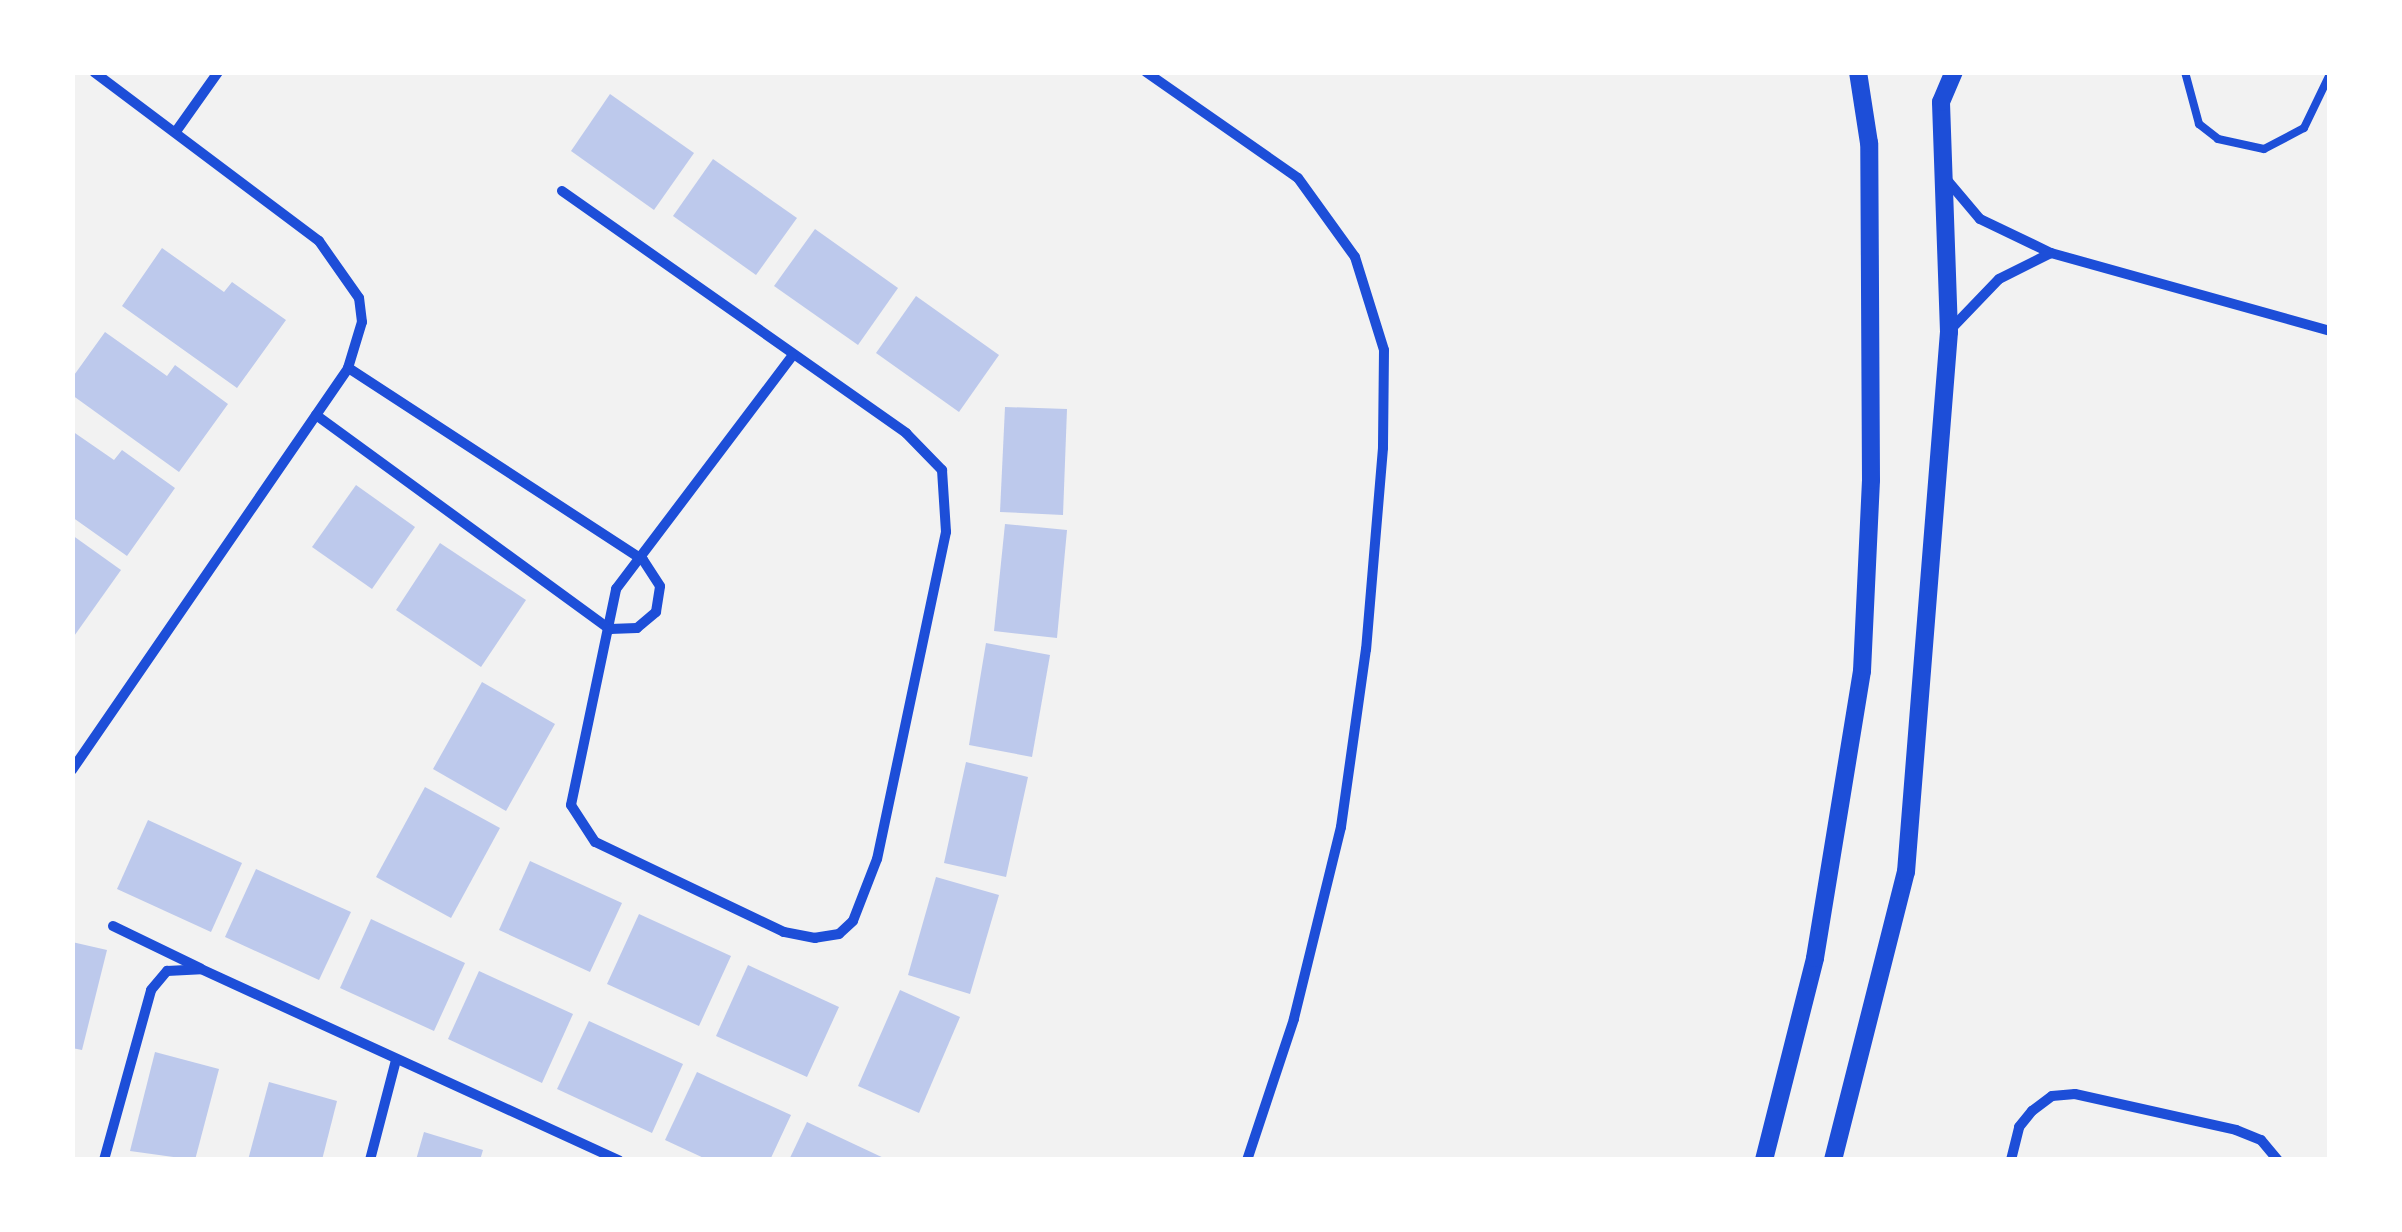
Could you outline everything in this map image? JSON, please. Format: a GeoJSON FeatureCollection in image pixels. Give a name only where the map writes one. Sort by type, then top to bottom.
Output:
{"type":"FeatureCollection","features":[{"type":"Feature","properties":{"kind":"street"},"geometry":{"type":"LineString","coordinates":[[72,770],[348,368],[362,322],[358,298],[340,266],[319,241],[177,130],[94,72]]}},
{"type":"Feature","properties":{"kind":"street"},"geometry":{"type":"LineString","coordinates":[[177,130],[218,72]]}},
{"type":"Feature","properties":{"kind":"street"},"geometry":{"type":"LineString","coordinates":[[1146,72],[1298,178],[1354,258],[1384,350],[1384,448],[1368,631],[1341,828],[1294,1019],[1247,1160]]}},
{"type":"Feature","properties":{"kind":"street"},"geometry":{"type":"LineString","coordinates":[[1764,1160],[1815,958],[1862,670],[1871,480],[1869,143],[1858,72]]}},
{"type":"Feature","properties":{"kind":"street"},"geometry":{"type":"LineString","coordinates":[[1833,1160],[1906,872],[1949,332],[1938,170],[1941,102],[1954,72]]}},
{"type":"Feature","properties":{"kind":"street"},"geometry":{"type":"LineString","coordinates":[[1938,170],[1980,219],[2051,253],[2330,330]]}},
{"type":"Feature","properties":{"kind":"street"},"geometry":{"type":"LineString","coordinates":[[562,190],[931,452],[948,494],[946,532],[877,859],[853,920],[838,934],[814,938],[784,932],[595,842],[578,823],[571,805],[616,589],[642,560],[793,355]]}},
{"type":"Feature","properties":{"kind":"street"},"geometry":{"type":"LineString","coordinates":[[1949,332],[1999,278],[2051,253]]}},
{"type":"Feature","properties":{"kind":"street"},"geometry":{"type":"LineString","coordinates":[[316,415],[610,628],[637,628],[656,612],[660,586],[642,560],[348,368]]}},
{"type":"Feature","properties":{"kind":"street"},"geometry":{"type":"LineString","coordinates":[[113,926],[619,1160]]}},
{"type":"Feature","properties":{"kind":"street"},"geometry":{"type":"LineString","coordinates":[[104,1160],[151,990],[168,970],[200,968]]}},
{"type":"Feature","properties":{"kind":"street"},"geometry":{"type":"LineString","coordinates":[[370,1160],[396,1060]]}},
{"type":"Feature","properties":{"kind":"street"},"geometry":{"type":"LineString","coordinates":[[2011,1160],[2019,1127],[2032,1111],[2052,1096],[2075,1094],[2236,1130],[2261,1140],[2278,1160]]}},
{"type":"Feature","properties":{"kind":"lane"},"geometry":{"type":"LineString","coordinates":[[2185,72],[2199,124],[2218,139],[2264,149],[2304,128],[2330,74]]}},
{"type":"Feature","properties":{"kind":"building"},"geometry":{"type":"Polygon","coordinates":[[[610,94],[694,153],[654,210],[571,151],[610,94]]]}},
{"type":"Feature","properties":{"kind":"building"},"geometry":{"type":"Polygon","coordinates":[[[713,159],[797,218],[756,275],[673,216],[713,159]]]}},
{"type":"Feature","properties":{"kind":"building"},"geometry":{"type":"Polygon","coordinates":[[[815,229],[898,288],[858,345],[774,286],[815,229]]]}},
{"type":"Feature","properties":{"kind":"building"},"geometry":{"type":"Polygon","coordinates":[[[162,248],[224,292],[232,282],[286,320],[237,388],[122,306],[162,248]]]}},
{"type":"Feature","properties":{"kind":"building"},"geometry":{"type":"Polygon","coordinates":[[[916,296],[999,355],[959,412],[876,353],[916,296]]]}},
{"type":"Feature","properties":{"kind":"building"},"geometry":{"type":"Polygon","coordinates":[[[105,332],[167,376],[175,365],[228,404],[179,472],[72,395],[72,378],[105,332]]]}},
{"type":"Feature","properties":{"kind":"building"},"geometry":{"type":"Polygon","coordinates":[[[1005,407],[1067,409],[1063,515],[1000,512],[1005,407]]]}},
{"type":"Feature","properties":{"kind":"building"},"geometry":{"type":"Polygon","coordinates":[[[72,431],[114,460],[122,450],[175,488],[127,556],[72,517],[72,431]]]}},
{"type":"Feature","properties":{"kind":"building"},"geometry":{"type":"Polygon","coordinates":[[[356,485],[415,527],[372,589],[312,547],[356,485]]]}},
{"type":"Feature","properties":{"kind":"building"},"geometry":{"type":"Polygon","coordinates":[[[1005,524],[1067,530],[1057,638],[994,631],[1005,524]]]}},
{"type":"Feature","properties":{"kind":"building"},"geometry":{"type":"Polygon","coordinates":[[[72,535],[121,570],[72,639],[72,535]]]}},
{"type":"Feature","properties":{"kind":"building"},"geometry":{"type":"Polygon","coordinates":[[[440,543],[526,600],[481,667],[396,610],[440,543]]]}},
{"type":"Feature","properties":{"kind":"building"},"geometry":{"type":"Polygon","coordinates":[[[986,643],[1050,655],[1032,757],[969,745],[986,643]]]}},
{"type":"Feature","properties":{"kind":"building"},"geometry":{"type":"Polygon","coordinates":[[[482,682],[555,724],[506,811],[433,769],[482,682]]]}},
{"type":"Feature","properties":{"kind":"building"},"geometry":{"type":"Polygon","coordinates":[[[966,762],[1028,777],[1006,877],[944,863],[966,762]]]}},
{"type":"Feature","properties":{"kind":"building"},"geometry":{"type":"Polygon","coordinates":[[[425,787],[500,828],[451,918],[376,877],[425,787]]]}},
{"type":"Feature","properties":{"kind":"building"},"geometry":{"type":"Polygon","coordinates":[[[148,820],[242,863],[211,932],[117,889],[148,820]]]}},
{"type":"Feature","properties":{"kind":"building"},"geometry":{"type":"Polygon","coordinates":[[[530,861],[622,903],[590,972],[499,930],[530,861]]]}},
{"type":"Feature","properties":{"kind":"building"},"geometry":{"type":"Polygon","coordinates":[[[256,869],[351,912],[319,980],[225,937],[256,869]]]}},
{"type":"Feature","properties":{"kind":"building"},"geometry":{"type":"Polygon","coordinates":[[[936,877],[999,895],[970,994],[908,975],[936,877]]]}},
{"type":"Feature","properties":{"kind":"building"},"geometry":{"type":"Polygon","coordinates":[[[639,914],[731,956],[699,1026],[607,984],[639,914]]]}},
{"type":"Feature","properties":{"kind":"building"},"geometry":{"type":"Polygon","coordinates":[[[371,919],[465,963],[434,1031],[340,988],[371,919]]]}},
{"type":"Feature","properties":{"kind":"building"},"geometry":{"type":"Polygon","coordinates":[[[72,942],[107,950],[82,1050],[72,1048],[72,942]]]}},
{"type":"Feature","properties":{"kind":"building"},"geometry":{"type":"Polygon","coordinates":[[[748,965],[839,1007],[807,1077],[716,1036],[748,965]]]}},
{"type":"Feature","properties":{"kind":"building"},"geometry":{"type":"Polygon","coordinates":[[[479,971],[573,1014],[542,1083],[448,1039],[479,971]]]}},
{"type":"Feature","properties":{"kind":"building"},"geometry":{"type":"Polygon","coordinates":[[[900,990],[960,1017],[919,1113],[858,1086],[900,990]]]}},
{"type":"Feature","properties":{"kind":"building"},"geometry":{"type":"Polygon","coordinates":[[[589,1021],[683,1064],[652,1133],[557,1089],[589,1021]]]}},
{"type":"Feature","properties":{"kind":"building"},"geometry":{"type":"Polygon","coordinates":[[[155,1052],[219,1069],[195,1160],[130,1151],[155,1052]]]}},
{"type":"Feature","properties":{"kind":"building"},"geometry":{"type":"Polygon","coordinates":[[[697,1072],[791,1115],[770,1160],[708,1160],[665,1140],[697,1072]]]}},
{"type":"Feature","properties":{"kind":"building"},"geometry":{"type":"Polygon","coordinates":[[[269,1082],[337,1101],[322,1160],[248,1160],[269,1082]]]}},
{"type":"Feature","properties":{"kind":"building"},"geometry":{"type":"Polygon","coordinates":[[[807,1122],[888,1160],[789,1160],[807,1122]]]}},
{"type":"Feature","properties":{"kind":"building"},"geometry":{"type":"Polygon","coordinates":[[[424,1132],[483,1150],[480,1160],[416,1160],[424,1132]]]}}]}
